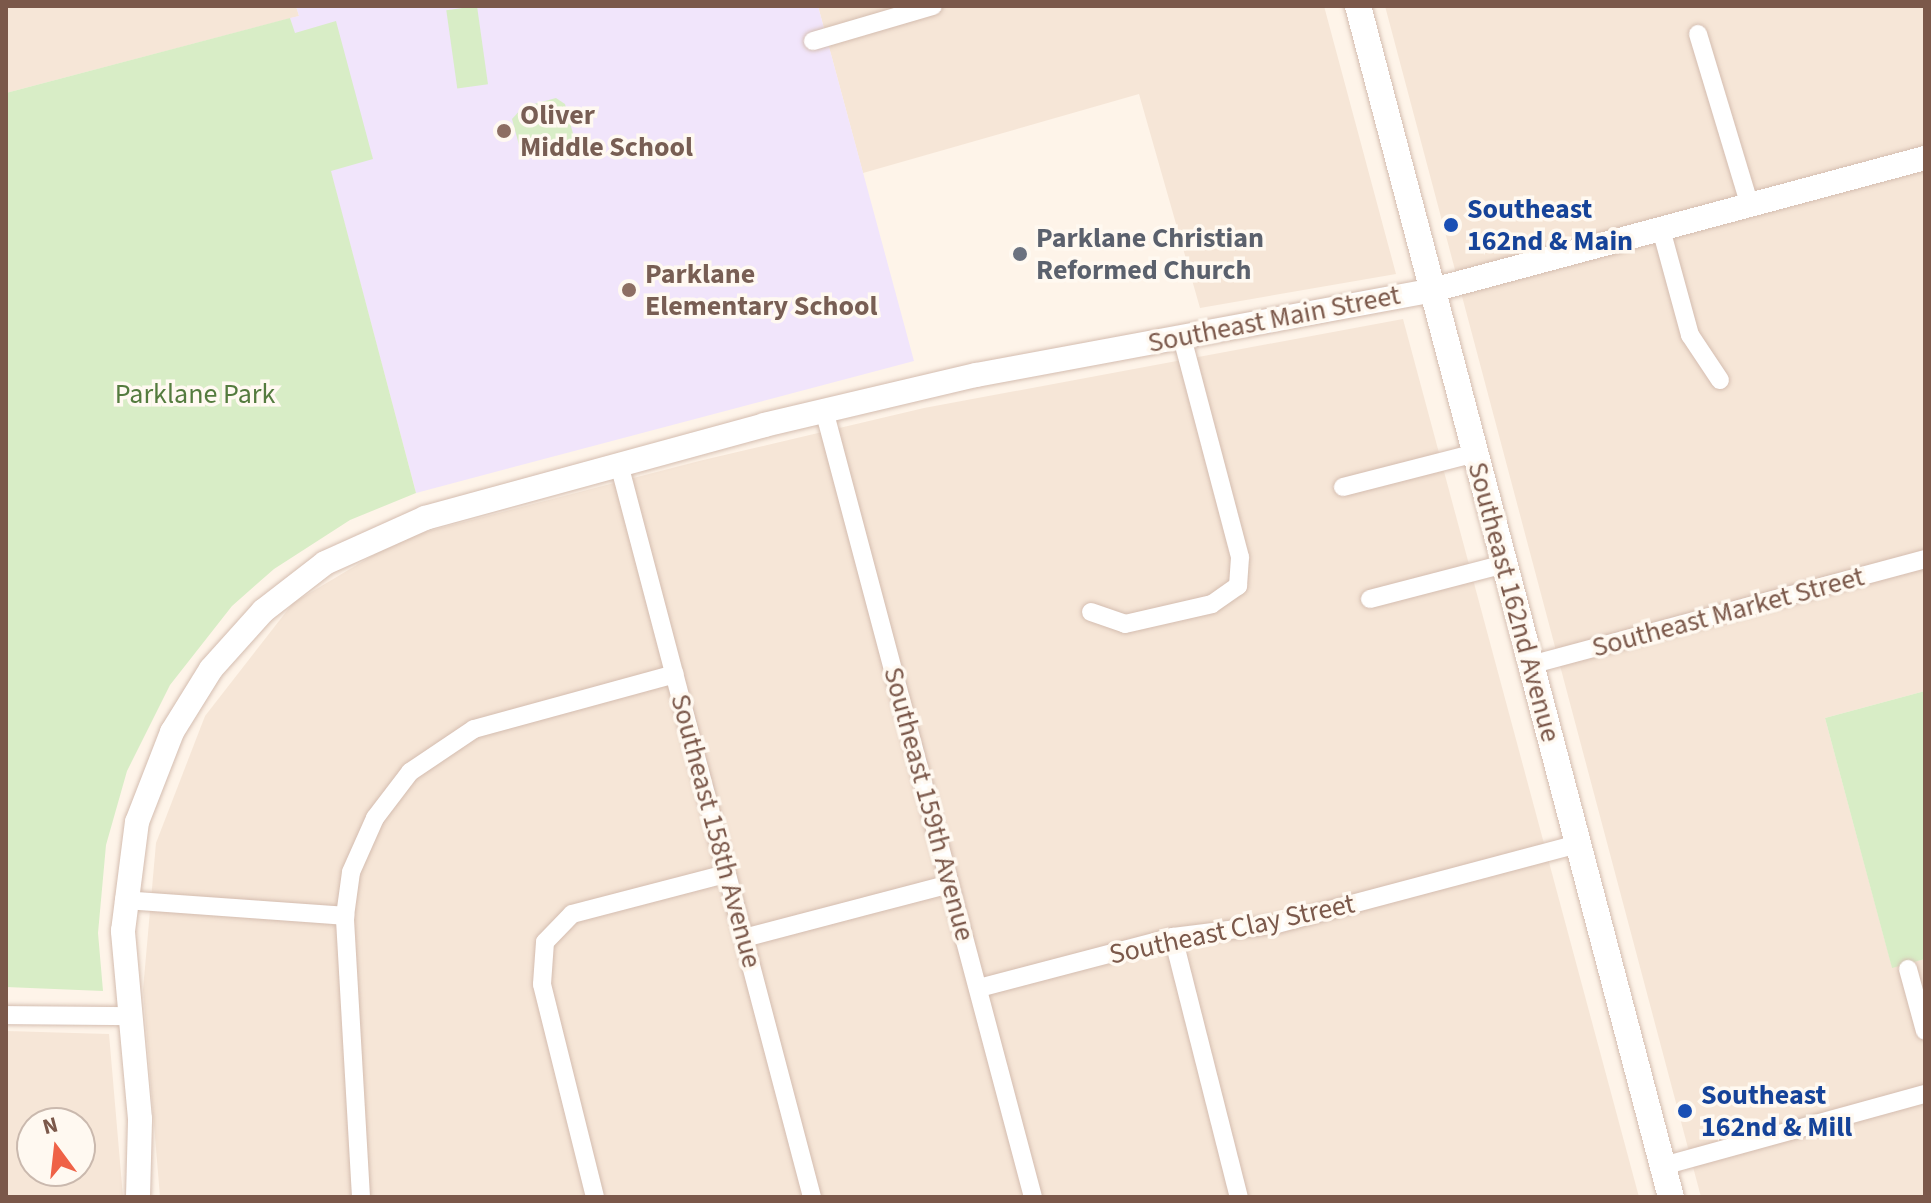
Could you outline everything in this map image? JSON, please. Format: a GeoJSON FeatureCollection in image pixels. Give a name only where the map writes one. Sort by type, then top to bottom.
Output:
{"type":"FeatureCollection","features":[{"type":"Feature","properties":{"kind":"main road","name":"Southeast 162nd Avenue"},"geometry":{"type":"LineString","coordinates":[[1358,6],[1671,1197]]}},
{"type":"Feature","properties":{"kind":"street"},"geometry":{"type":"LineString","coordinates":[[813,41],[933,6]]}},
{"type":"Feature","properties":{"kind":"street"},"geometry":{"type":"LineString","coordinates":[[1698,34],[1750,206]]}},
{"type":"Feature","properties":{"kind":"street","name":"Southeast Main Street"},"geometry":{"type":"LineString","coordinates":[[138,1197],[124,900],[137,822],[172,732],[211,669],[263,611],[325,563],[398,526],[824,410],[1182,337],[1433,290],[1925,158]]}},
{"type":"Feature","properties":{"kind":"street"},"geometry":{"type":"LineString","coordinates":[[1661,229],[1690,335],[1720,380]]}},
{"type":"Feature","properties":{"kind":"street"},"geometry":{"type":"LineString","coordinates":[[1091,612],[1125,624],[1212,604],[1238,586],[1240,557],[1182,337]]}},
{"type":"Feature","properties":{"kind":"street","name":"Southeast 159th Avenue"},"geometry":{"type":"LineString","coordinates":[[824,410],[1033,1197]]}},
{"type":"Feature","properties":{"kind":"street"},"geometry":{"type":"LineString","coordinates":[[1343,487],[1475,453]]}},
{"type":"Feature","properties":{"kind":"street","name":"Southeast 158th Avenue"},"geometry":{"type":"LineString","coordinates":[[619,464],[812,1197]]}},
{"type":"Feature","properties":{"kind":"street","name":"Southeast Market Street"},"geometry":{"type":"LineString","coordinates":[[1530,665],[1925,559]]}},
{"type":"Feature","properties":{"kind":"street"},"geometry":{"type":"LineString","coordinates":[[1370,599],[1504,564]]}},
{"type":"Feature","properties":{"kind":"street"},"geometry":{"type":"LineString","coordinates":[[361,1197],[345,916],[351,872],[375,818],[440,748],[492,721],[675,674]]}},
{"type":"Feature","properties":{"kind":"street","name":"Southeast Clay Street"},"geometry":{"type":"LineString","coordinates":[[979,988],[1173,937],[1277,924],[1578,844]]}},
{"type":"Feature","properties":{"kind":"street"},"geometry":{"type":"LineString","coordinates":[[595,1197],[540,963],[556,925],[572,914],[726,874]]}},
{"type":"Feature","properties":{"kind":"street"},"geometry":{"type":"LineString","coordinates":[[744,938],[950,884]]}},
{"type":"Feature","properties":{"kind":"street"},"geometry":{"type":"LineString","coordinates":[[124,900],[345,916]]}},
{"type":"Feature","properties":{"kind":"street"},"geometry":{"type":"LineString","coordinates":[[1173,937],[1239,1197]]}},
{"type":"Feature","properties":{"kind":"street"},"geometry":{"type":"LineString","coordinates":[[1908,969],[1925,1031]]}},
{"type":"Feature","properties":{"kind":"street"},"geometry":{"type":"LineString","coordinates":[[6,1015],[130,1016]]}},
{"type":"Feature","properties":{"kind":"street"},"geometry":{"type":"LineString","coordinates":[[1663,1166],[1925,1094]]}},
{"type":"Feature","properties":{"kind":"shaded area"},"geometry":{"type":"Polygon","coordinates":[[[6,6],[296,6],[299,16],[6,93],[6,6]]]}},
{"type":"Feature","properties":{"kind":"shaded area","name":"Parklane Elementary School"},"geometry":{"type":"Polygon","coordinates":[[[296,6],[818,6],[914,361],[416,493],[290,18],[299,16],[296,6]]]}},
{"type":"Feature","properties":{"kind":"shaded area"},"geometry":{"type":"Polygon","coordinates":[[[818,6],[1324,6],[1396,274],[1200,308],[1139,94],[863,173],[818,6]]]}},
{"type":"Feature","properties":{"kind":"shaded area"},"geometry":{"type":"Polygon","coordinates":[[[1385,6],[1925,6],[1925,691],[1825,718],[1892,967],[1925,959],[1925,1197],[1701,1197],[1385,6]]]}},
{"type":"Feature","properties":{"kind":"shaded area"},"geometry":{"type":"Polygon","coordinates":[[[1403,319],[1639,1197],[160,1197],[143,990],[156,843],[205,716],[293,603],[402,538],[699,461],[924,408],[1403,319]]]}},
{"type":"Feature","properties":{"kind":"shaded area"},"geometry":{"type":"Polygon","coordinates":[[[6,1031],[109,1034],[123,1197],[6,1197],[6,1031]]]}},
{"type":"Feature","properties":{"kind":"green space"},"geometry":{"type":"Polygon","coordinates":[[[477,6],[488,84],[457,89],[446,10],[477,6]]]}},
{"type":"Feature","properties":{"kind":"green space","name":"Parklane Park"},"geometry":{"type":"Polygon","coordinates":[[[290,18],[295,33],[336,21],[373,159],[331,171],[416,493],[350,520],[274,569],[232,606],[170,685],[127,771],[106,845],[98,933],[103,991],[6,987],[6,93],[290,18]]]}},
{"type":"Feature","properties":{"kind":"green space"},"geometry":{"type":"Polygon","coordinates":[[[556,98],[565,104],[575,141],[522,156],[512,119],[523,107],[556,98]]]}},
{"type":"Feature","properties":{"kind":"green space"},"geometry":{"type":"Polygon","coordinates":[[[1925,691],[1925,959],[1892,968],[1825,718],[1925,691]]]}},
{"type":"Feature","properties":{"kind":"place","name":"Oliver Middle School"},"geometry":{"type":"Point","coordinates":[504,131]}},
{"type":"Feature","properties":{"kind":"place","name":"Southeast 162nd & Main"},"geometry":{"type":"Point","coordinates":[1451,225]}},
{"type":"Feature","properties":{"kind":"place","name":"Parklane Christian Reformed Church"},"geometry":{"type":"Point","coordinates":[1020,254]}},
{"type":"Feature","properties":{"kind":"place","name":"Parklane Elementary School"},"geometry":{"type":"Point","coordinates":[629,290]}},
{"type":"Feature","properties":{"kind":"place","name":"Southeast 162nd & Mill"},"geometry":{"type":"Point","coordinates":[1685,1111]}}]}
